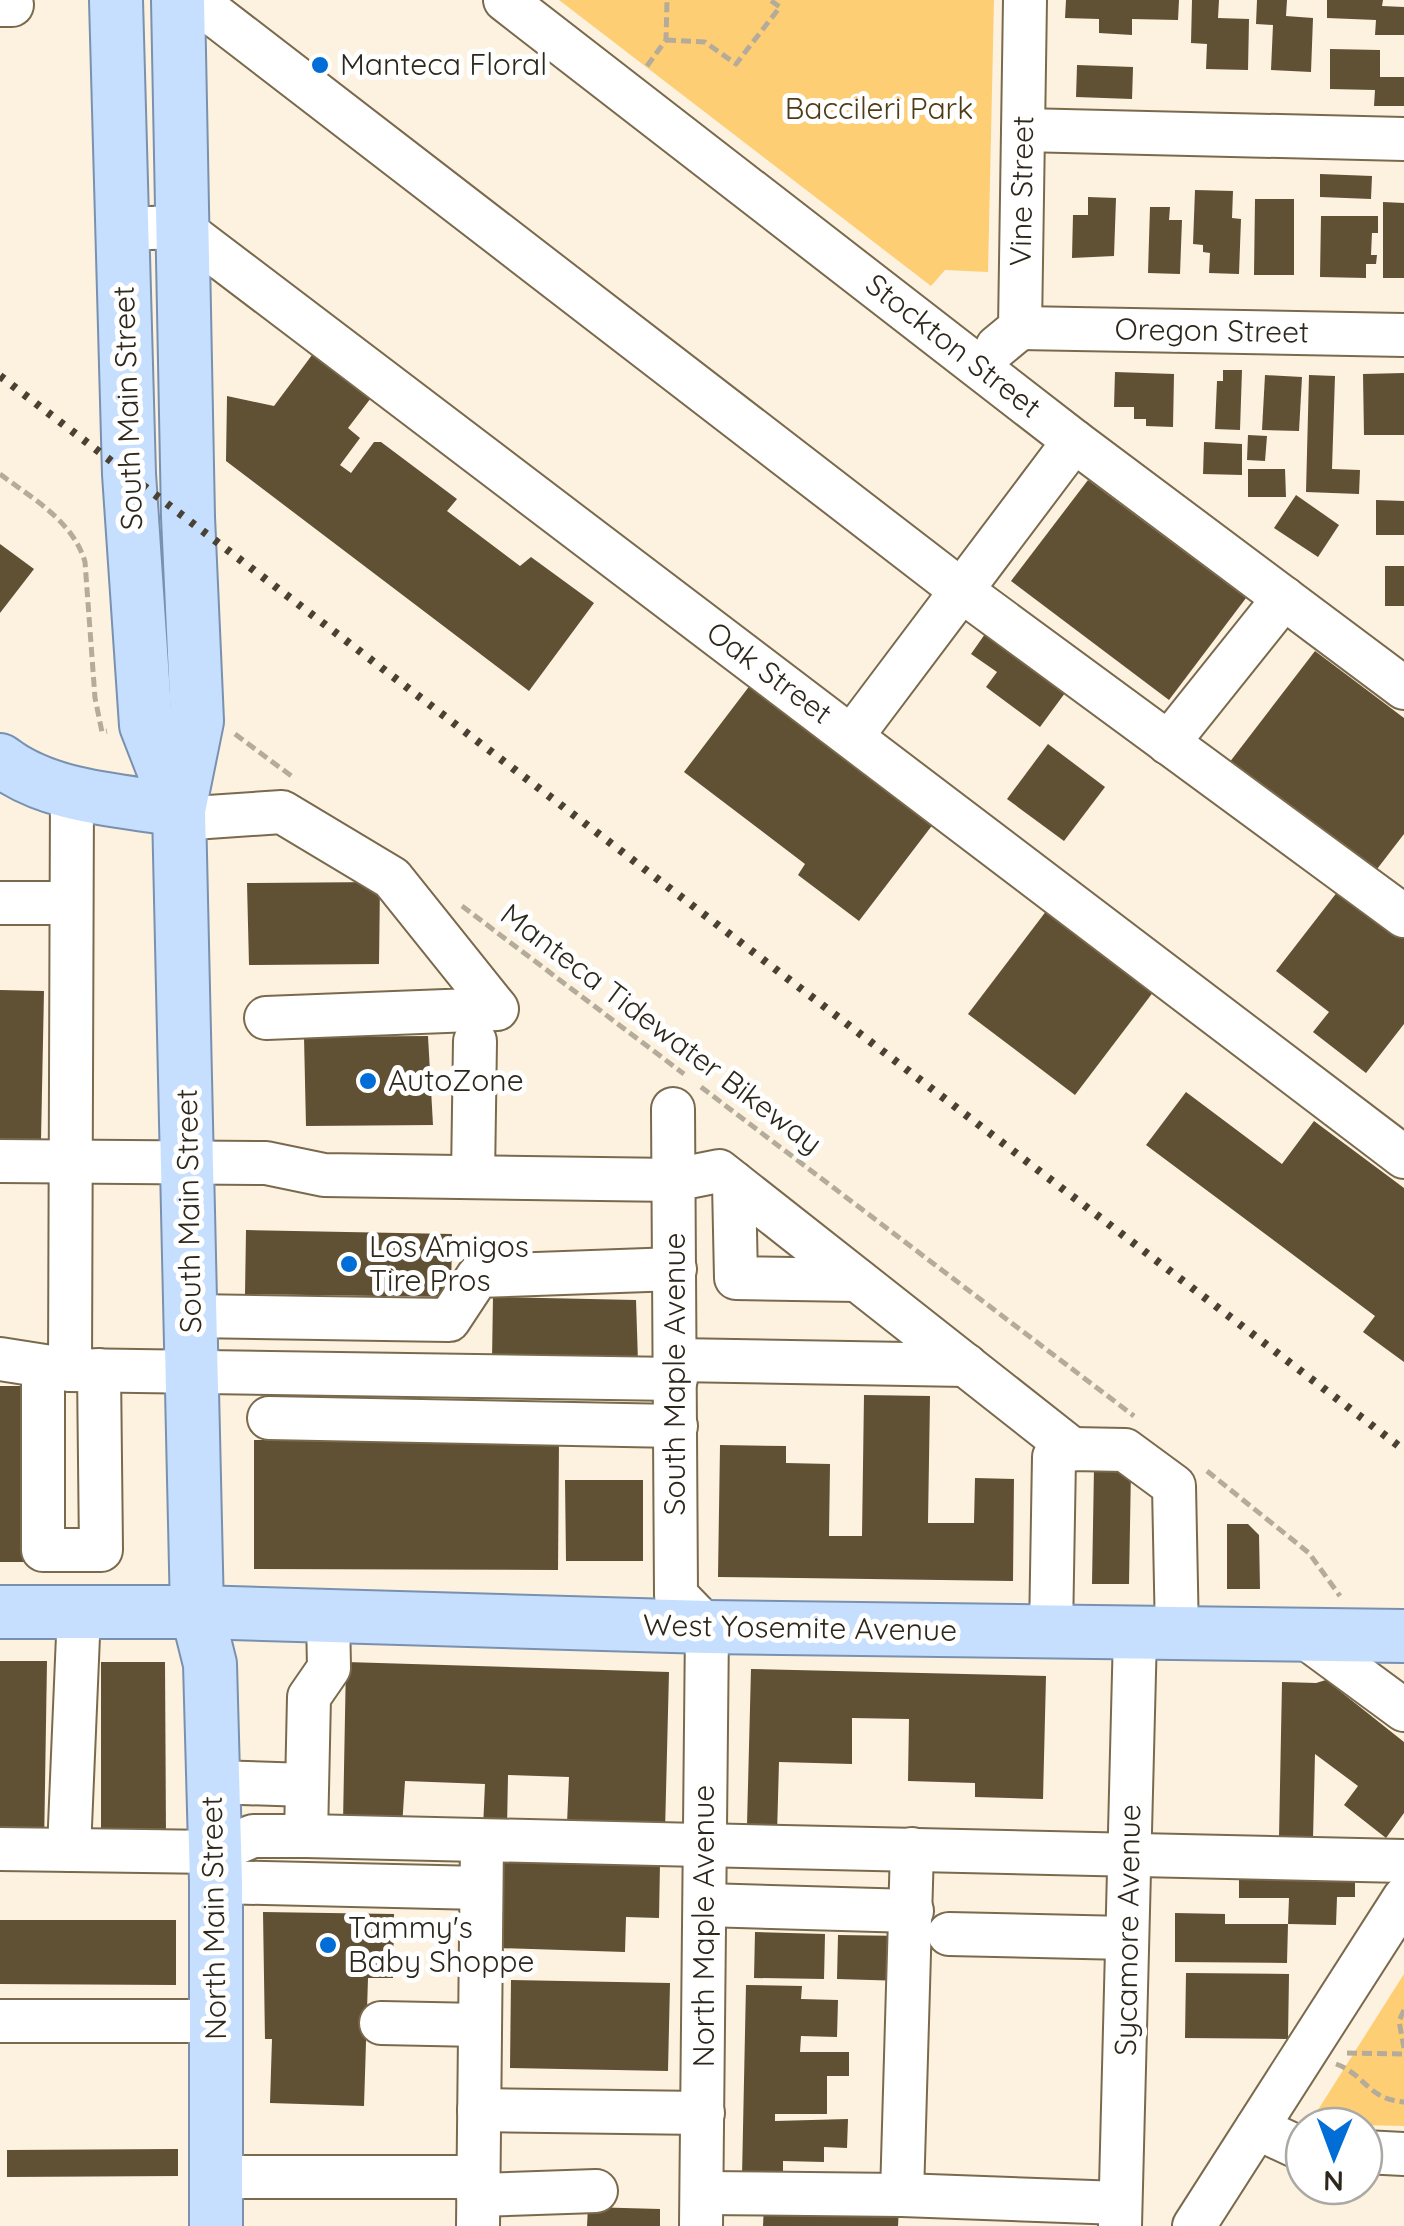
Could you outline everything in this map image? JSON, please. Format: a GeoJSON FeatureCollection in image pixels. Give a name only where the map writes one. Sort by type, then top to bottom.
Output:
{"type":"FeatureCollection","features":[{"type":"Feature","properties":{"kind":"main road","name":"South Main Street"},"geometry":{"type":"LineString","coordinates":[[116,0],[128,474],[172,723]]}},
{"type":"Feature","properties":{"kind":"main road","name":"South Main Street"},"geometry":{"type":"LineString","coordinates":[[178,7],[180,227],[172,723],[179,814],[197,1612]]}},
{"type":"Feature","properties":{"kind":"main road"},"geometry":{"type":"LineString","coordinates":[[0,760],[14,771],[72,792],[179,814]]}},
{"type":"Feature","properties":{"kind":"main road","name":"West Yosemite Avenue"},"geometry":{"type":"LineString","coordinates":[[0,1612],[197,1612],[707,1627],[1156,1634],[1322,1650],[1404,1636]]}},
{"type":"Feature","properties":{"kind":"main road","name":"North Main Street"},"geometry":{"type":"LineString","coordinates":[[197,1612],[210,1664],[216,1867],[216,2202]]}},
{"type":"Feature","properties":{"kind":"street","name":"Stockton Street"},"geometry":{"type":"LineString","coordinates":[[504,0],[1074,441],[1404,688]]}},
{"type":"Feature","properties":{"kind":"street","name":"Vine Street"},"geometry":{"type":"LineString","coordinates":[[1020,328],[1026,0]]}},
{"type":"Feature","properties":{"kind":"street"},"geometry":{"type":"LineString","coordinates":[[178,7],[212,13],[962,590],[1404,916]]}},
{"type":"Feature","properties":{"kind":"street"},"geometry":{"type":"LineString","coordinates":[[1023,130],[1404,139]]}},
{"type":"Feature","properties":{"kind":"street"},"geometry":{"type":"LineString","coordinates":[[121,229],[180,227]]}},
{"type":"Feature","properties":{"kind":"street","name":"Oak Street"},"geometry":{"type":"LineString","coordinates":[[180,227],[1404,1157]]}},
{"type":"Feature","properties":{"kind":"street"},"geometry":{"type":"LineString","coordinates":[[978,363],[1020,328]]}},
{"type":"Feature","properties":{"kind":"street","name":"Oregon Street"},"geometry":{"type":"LineString","coordinates":[[1020,328],[1404,335]]}},
{"type":"Feature","properties":{"kind":"street"},"geometry":{"type":"LineString","coordinates":[[852,736],[1074,441]]}},
{"type":"Feature","properties":{"kind":"street"},"geometry":{"type":"LineString","coordinates":[[1168,743],[1284,598]]}},
{"type":"Feature","properties":{"kind":"street"},"geometry":{"type":"LineString","coordinates":[[70,1369],[72,792]]}},
{"type":"Feature","properties":{"kind":"street"},"geometry":{"type":"LineString","coordinates":[[179,814],[282,812],[392,878],[496,1009],[266,1018]]}},
{"type":"Feature","properties":{"kind":"street"},"geometry":{"type":"LineString","coordinates":[[0,903],[72,904]]}},
{"type":"Feature","properties":{"kind":"street"},"geometry":{"type":"LineString","coordinates":[[473,1177],[475,1042]]}},
{"type":"Feature","properties":{"kind":"street","name":"South Maple Avenue"},"geometry":{"type":"LineString","coordinates":[[673,1109],[676,1595],[707,1627]]}},
{"type":"Feature","properties":{"kind":"street"},"geometry":{"type":"LineString","coordinates":[[0,1161],[266,1163],[324,1175],[674,1180],[719,1171],[1072,1449],[1054,1457],[1050,1633]]}},
{"type":"Feature","properties":{"kind":"street"},"geometry":{"type":"LineString","coordinates":[[734,1183],[736,1278],[858,1280]]}},
{"type":"Feature","properties":{"kind":"street"},"geometry":{"type":"LineString","coordinates":[[192,1316],[449,1320],[478,1276],[675,1269]]}},
{"type":"Feature","properties":{"kind":"street"},"geometry":{"type":"LineString","coordinates":[[0,1359],[70,1369],[193,1370],[966,1366]]}},
{"type":"Feature","properties":{"kind":"street"},"geometry":{"type":"LineString","coordinates":[[269,1418],[676,1426]]}},
{"type":"Feature","properties":{"kind":"street","name":"Sycamore Avenue"},"geometry":{"type":"LineString","coordinates":[[1072,1449],[1125,1450],[1174,1486],[1130,1855],[1120,2214]]}},
{"type":"Feature","properties":{"kind":"street"},"geometry":{"type":"LineString","coordinates":[[68,1850],[79,1612]]}},
{"type":"Feature","properties":{"kind":"street"},"geometry":{"type":"LineString","coordinates":[[306,1836],[309,1697],[329,1668],[328,1615]]}},
{"type":"Feature","properties":{"kind":"street","name":"North Maple Avenue"},"geometry":{"type":"LineString","coordinates":[[702,2209],[707,1627]]}},
{"type":"Feature","properties":{"kind":"street"},"geometry":{"type":"LineString","coordinates":[[1322,1650],[1404,1710]]}},
{"type":"Feature","properties":{"kind":"street"},"geometry":{"type":"LineString","coordinates":[[213,1782],[307,1785]]}},
{"type":"Feature","properties":{"kind":"street"},"geometry":{"type":"LineString","coordinates":[[216,1867],[253,1836],[1404,1861]]}},
{"type":"Feature","properties":{"kind":"street"},"geometry":{"type":"LineString","coordinates":[[478,2199],[482,1840]]}},
{"type":"Feature","properties":{"kind":"street"},"geometry":{"type":"LineString","coordinates":[[0,1849],[68,1850],[216,1867],[481,1888]]}},
{"type":"Feature","properties":{"kind":"street"},"geometry":{"type":"LineString","coordinates":[[912,1850],[913,2206]]}},
{"type":"Feature","properties":{"kind":"street"},"geometry":{"type":"LineString","coordinates":[[1194,2226],[1404,1898]]}},
{"type":"Feature","properties":{"kind":"street"},"geometry":{"type":"LineString","coordinates":[[704,1905],[912,1911]]}},
{"type":"Feature","properties":{"kind":"street"},"geometry":{"type":"LineString","coordinates":[[949,1934],[1127,1938]]}},
{"type":"Feature","properties":{"kind":"street"},"geometry":{"type":"LineString","coordinates":[[0,2021],[216,2021]]}},
{"type":"Feature","properties":{"kind":"street"},"geometry":{"type":"LineString","coordinates":[[381,2023],[480,2024]]}},
{"type":"Feature","properties":{"kind":"street"},"geometry":{"type":"LineString","coordinates":[[479,2110],[703,2113]]}},
{"type":"Feature","properties":{"kind":"street"},"geometry":{"type":"LineString","coordinates":[[1257,2128],[1284,2141]]}},
{"type":"Feature","properties":{"kind":"street"},"geometry":{"type":"LineString","coordinates":[[216,2202],[478,2199],[596,2192]]}},
{"type":"Feature","properties":{"kind":"street"},"geometry":{"type":"LineString","coordinates":[[702,2209],[913,2206],[1120,2214]]}},
{"type":"Feature","properties":{"kind":"path"},"geometry":{"type":"LineString","coordinates":[[626,93],[666,40],[667,0]]}},
{"type":"Feature","properties":{"kind":"path"},"geometry":{"type":"LineString","coordinates":[[666,40],[704,42],[736,64],[780,8],[770,0]]}},
{"type":"Feature","properties":{"kind":"path"},"geometry":{"type":"LineString","coordinates":[[0,474],[65,524],[79,541],[85,562],[102,732],[172,723],[224,726],[303,786]]}},
{"type":"Feature","properties":{"kind":"path","name":"Manteca Tidewater Bikeway"},"geometry":{"type":"LineString","coordinates":[[462,906],[1140,1420]]}},
{"type":"Feature","properties":{"kind":"path"},"geometry":{"type":"LineString","coordinates":[[1202,1467],[1309,1552],[1339,1596],[1356,1597]]}},
{"type":"Feature","properties":{"kind":"path"},"geometry":{"type":"LineString","coordinates":[[1305,2052],[1404,2051],[1399,2020],[1404,2010]]}},
{"type":"Feature","properties":{"kind":"path"},"geometry":{"type":"LineString","coordinates":[[1305,2052],[1354,2070],[1376,2094],[1404,2102]]}},
{"type":"Feature","properties":{"kind":"green space","name":"Baccileri Park"},"geometry":{"type":"Polygon","coordinates":[[[559,0],[994,0],[988,272],[945,270],[931,286],[559,0]]]}},
{"type":"Feature","properties":{"kind":"green space"},"geometry":{"type":"Polygon","coordinates":[[[1404,1974],[1404,2126],[1384,2126],[1384,2106],[1320,2106],[1404,1974]]]}},
{"type":"Feature","properties":{"kind":"building"},"geometry":{"type":"Polygon","coordinates":[[[1066,0],[1179,0],[1178,20],[1132,19],[1132,35],[1099,33],[1099,19],[1065,18],[1066,0]]]}},
{"type":"Feature","properties":{"kind":"building"},"geometry":{"type":"Polygon","coordinates":[[[1192,0],[1219,0],[1218,18],[1249,19],[1248,70],[1206,69],[1207,44],[1191,43],[1192,0]]]}},
{"type":"Feature","properties":{"kind":"building"},"geometry":{"type":"Polygon","coordinates":[[[1257,0],[1287,0],[1286,16],[1313,18],[1311,72],[1271,70],[1273,25],[1256,24],[1257,0]]]}},
{"type":"Feature","properties":{"kind":"building"},"geometry":{"type":"Polygon","coordinates":[[[1327,0],[1383,0],[1382,6],[1404,7],[1404,35],[1375,35],[1376,20],[1327,18],[1327,0]]]}},
{"type":"Feature","properties":{"kind":"building"},"geometry":{"type":"Polygon","coordinates":[[[1330,49],[1380,50],[1380,77],[1404,77],[1404,106],[1374,106],[1375,90],[1330,89],[1330,49]]]}},
{"type":"Feature","properties":{"kind":"building"},"geometry":{"type":"Polygon","coordinates":[[[1077,65],[1133,67],[1132,99],[1076,97],[1077,65]]]}},
{"type":"Feature","properties":{"kind":"building"},"geometry":{"type":"Polygon","coordinates":[[[1320,174],[1372,176],[1371,199],[1320,197],[1320,174]]]}},
{"type":"Feature","properties":{"kind":"building"},"geometry":{"type":"Polygon","coordinates":[[[1195,190],[1233,191],[1232,218],[1241,219],[1239,274],[1209,273],[1210,253],[1203,252],[1203,245],[1193,244],[1195,190]]]}},
{"type":"Feature","properties":{"kind":"building"},"geometry":{"type":"Polygon","coordinates":[[[1088,197],[1116,198],[1114,256],[1072,258],[1073,215],[1088,215],[1088,197]]]}},
{"type":"Feature","properties":{"kind":"building"},"geometry":{"type":"Polygon","coordinates":[[[1255,199],[1294,199],[1294,275],[1254,275],[1255,199]]]}},
{"type":"Feature","properties":{"kind":"building"},"geometry":{"type":"Polygon","coordinates":[[[1383,202],[1404,203],[1404,278],[1383,278],[1383,202]]]}},
{"type":"Feature","properties":{"kind":"building"},"geometry":{"type":"Polygon","coordinates":[[[1150,207],[1170,207],[1169,220],[1182,220],[1180,274],[1148,273],[1150,207]]]}},
{"type":"Feature","properties":{"kind":"building"},"geometry":{"type":"Polygon","coordinates":[[[1321,216],[1378,216],[1378,233],[1372,233],[1371,255],[1377,255],[1376,264],[1366,264],[1366,278],[1320,277],[1321,216]]]}},
{"type":"Feature","properties":{"kind":"building"},"geometry":{"type":"Polygon","coordinates":[[[315,351],[374,394],[348,428],[360,438],[340,465],[351,473],[374,442],[381,442],[457,499],[447,511],[520,566],[531,557],[594,603],[529,691],[226,461],[227,396],[274,406],[315,351]]]}},
{"type":"Feature","properties":{"kind":"building"},"geometry":{"type":"Polygon","coordinates":[[[1223,370],[1242,370],[1240,430],[1215,429],[1217,381],[1223,381],[1223,370]]]}},
{"type":"Feature","properties":{"kind":"building"},"geometry":{"type":"Polygon","coordinates":[[[1115,372],[1174,374],[1173,427],[1146,426],[1146,419],[1134,419],[1134,407],[1114,407],[1115,372]]]}},
{"type":"Feature","properties":{"kind":"building"},"geometry":{"type":"Polygon","coordinates":[[[1404,373],[1404,435],[1364,435],[1363,374],[1404,373]]]}},
{"type":"Feature","properties":{"kind":"building"},"geometry":{"type":"Polygon","coordinates":[[[1265,375],[1302,377],[1299,431],[1262,430],[1265,375]]]}},
{"type":"Feature","properties":{"kind":"building"},"geometry":{"type":"Polygon","coordinates":[[[1309,375],[1335,376],[1332,469],[1360,470],[1359,494],[1306,492],[1309,375]]]}},
{"type":"Feature","properties":{"kind":"building"},"geometry":{"type":"Polygon","coordinates":[[[1248,435],[1267,436],[1265,461],[1247,460],[1248,435]]]}},
{"type":"Feature","properties":{"kind":"building"},"geometry":{"type":"Polygon","coordinates":[[[1204,442],[1242,444],[1242,475],[1203,474],[1204,442]]]}},
{"type":"Feature","properties":{"kind":"building"},"geometry":{"type":"Polygon","coordinates":[[[1248,469],[1285,469],[1286,497],[1248,497],[1248,469]]]}},
{"type":"Feature","properties":{"kind":"building"},"geometry":{"type":"Polygon","coordinates":[[[1088,480],[1246,598],[1169,700],[1011,581],[1088,480]]]}},
{"type":"Feature","properties":{"kind":"building"},"geometry":{"type":"Polygon","coordinates":[[[1296,495],[1339,525],[1318,557],[1274,528],[1296,495]]]}},
{"type":"Feature","properties":{"kind":"building"},"geometry":{"type":"Polygon","coordinates":[[[1376,500],[1404,501],[1404,535],[1376,535],[1376,500]]]}},
{"type":"Feature","properties":{"kind":"building"},"geometry":{"type":"Polygon","coordinates":[[[0,544],[34,569],[0,613],[0,544]]]}},
{"type":"Feature","properties":{"kind":"building"},"geometry":{"type":"Polygon","coordinates":[[[1385,566],[1404,566],[1404,606],[1385,606],[1385,566]]]}},
{"type":"Feature","properties":{"kind":"building"},"geometry":{"type":"Polygon","coordinates":[[[992,624],[1076,678],[1040,727],[986,687],[997,672],[971,654],[992,624]]]}},
{"type":"Feature","properties":{"kind":"building"},"geometry":{"type":"Polygon","coordinates":[[[1315,651],[1404,718],[1404,834],[1374,873],[1229,763],[1315,651]]]}},
{"type":"Feature","properties":{"kind":"building"},"geometry":{"type":"Polygon","coordinates":[[[754,680],[937,819],[859,921],[798,875],[805,864],[684,772],[754,680]]]}},
{"type":"Feature","properties":{"kind":"building"},"geometry":{"type":"Polygon","coordinates":[[[1048,744],[1105,787],[1064,841],[1007,799],[1048,744]]]}},
{"type":"Feature","properties":{"kind":"building"},"geometry":{"type":"Polygon","coordinates":[[[380,882],[379,964],[249,965],[247,883],[380,882]]]}},
{"type":"Feature","properties":{"kind":"building"},"geometry":{"type":"Polygon","coordinates":[[[1345,882],[1404,927],[1404,1024],[1366,1073],[1313,1032],[1329,1012],[1276,971],[1345,882]]]}},
{"type":"Feature","properties":{"kind":"building"},"geometry":{"type":"Polygon","coordinates":[[[1047,910],[1154,991],[1075,1095],[968,1014],[1047,910]]]}},
{"type":"Feature","properties":{"kind":"building"},"geometry":{"type":"Polygon","coordinates":[[[0,990],[44,991],[41,1140],[0,1139],[0,990]]]}},
{"type":"Feature","properties":{"kind":"building","name":"AutoZone"},"geometry":{"type":"Polygon","coordinates":[[[428,1036],[433,1125],[306,1126],[304,1037],[428,1036]]]}},
{"type":"Feature","properties":{"kind":"building"},"geometry":{"type":"Polygon","coordinates":[[[1186,1092],[1282,1164],[1314,1121],[1404,1188],[1404,1362],[1363,1332],[1375,1316],[1146,1145],[1186,1092]]]}},
{"type":"Feature","properties":{"kind":"building","name":"Los Amigos Tire Pros"},"geometry":{"type":"Polygon","coordinates":[[[246,1230],[452,1234],[451,1297],[245,1294],[246,1230]]]}},
{"type":"Feature","properties":{"kind":"building"},"geometry":{"type":"Polygon","coordinates":[[[493,1297],[636,1300],[638,1362],[492,1360],[493,1297]]]}},
{"type":"Feature","properties":{"kind":"building"},"geometry":{"type":"Polygon","coordinates":[[[0,1386],[34,1386],[33,1562],[0,1562],[0,1386]]]}},
{"type":"Feature","properties":{"kind":"building"},"geometry":{"type":"Polygon","coordinates":[[[864,1395],[930,1396],[928,1523],[974,1523],[975,1478],[1014,1479],[1013,1581],[718,1577],[720,1445],[786,1446],[786,1463],[830,1464],[829,1536],[862,1536],[864,1395]]]}},
{"type":"Feature","properties":{"kind":"building"},"geometry":{"type":"Polygon","coordinates":[[[254,1440],[559,1440],[558,1570],[254,1569],[254,1440]]]}},
{"type":"Feature","properties":{"kind":"building"},"geometry":{"type":"Polygon","coordinates":[[[1094,1468],[1131,1468],[1129,1584],[1092,1584],[1094,1468]]]}},
{"type":"Feature","properties":{"kind":"building"},"geometry":{"type":"Polygon","coordinates":[[[565,1480],[643,1480],[643,1561],[566,1561],[565,1480]]]}},
{"type":"Feature","properties":{"kind":"building"},"geometry":{"type":"Polygon","coordinates":[[[1227,1524],[1248,1524],[1259,1535],[1260,1589],[1227,1589],[1227,1524]]]}},
{"type":"Feature","properties":{"kind":"building"},"geometry":{"type":"Polygon","coordinates":[[[0,1661],[47,1661],[44,1848],[0,1836],[0,1661]]]}},
{"type":"Feature","properties":{"kind":"building"},"geometry":{"type":"Polygon","coordinates":[[[101,1662],[165,1662],[166,1837],[101,1837],[101,1662]]]}},
{"type":"Feature","properties":{"kind":"building"},"geometry":{"type":"Polygon","coordinates":[[[346,1662],[669,1672],[665,1832],[567,1824],[569,1777],[508,1775],[507,1829],[483,1828],[485,1784],[405,1781],[402,1827],[343,1823],[346,1662]]]}},
{"type":"Feature","properties":{"kind":"building"},"geometry":{"type":"Polygon","coordinates":[[[751,1669],[1046,1676],[1043,1799],[975,1797],[975,1783],[908,1781],[909,1719],[852,1718],[852,1764],[779,1762],[777,1834],[751,1833],[747,1825],[751,1669]]]}},
{"type":"Feature","properties":{"kind":"building"},"geometry":{"type":"Polygon","coordinates":[[[1326,1680],[1404,1742],[1404,1813],[1386,1838],[1344,1805],[1358,1786],[1315,1754],[1313,1839],[1279,1838],[1282,1682],[1326,1680]]]}},
{"type":"Feature","properties":{"kind":"building"},"geometry":{"type":"Polygon","coordinates":[[[500,1858],[660,1863],[659,1918],[626,1917],[625,1952],[498,1948],[500,1858]]]}},
{"type":"Feature","properties":{"kind":"building"},"geometry":{"type":"Polygon","coordinates":[[[1239,1867],[1355,1869],[1355,1897],[1337,1897],[1336,1925],[1288,1924],[1289,1898],[1239,1898],[1239,1867]]]}},
{"type":"Feature","properties":{"kind":"building"},"geometry":{"type":"Polygon","coordinates":[[[263,1912],[394,1914],[393,1978],[368,1978],[364,2106],[270,2103],[272,2039],[265,2039],[263,1912]]]}},
{"type":"Feature","properties":{"kind":"building"},"geometry":{"type":"Polygon","coordinates":[[[1175,1913],[1225,1914],[1225,1924],[1288,1924],[1287,1963],[1175,1962],[1175,1913]]]}},
{"type":"Feature","properties":{"kind":"building"},"geometry":{"type":"Polygon","coordinates":[[[0,1920],[176,1920],[176,1985],[0,1984],[0,1920]]]}},
{"type":"Feature","properties":{"kind":"building"},"geometry":{"type":"Polygon","coordinates":[[[755,1932],[825,1934],[824,1979],[754,1978],[755,1932]]]}},
{"type":"Feature","properties":{"kind":"building"},"geometry":{"type":"Polygon","coordinates":[[[838,1935],[905,1936],[904,1981],[837,1979],[838,1935]]]}},
{"type":"Feature","properties":{"kind":"building"},"geometry":{"type":"Polygon","coordinates":[[[1186,1973],[1289,1974],[1288,2039],[1185,2038],[1186,1973]]]}},
{"type":"Feature","properties":{"kind":"building"},"geometry":{"type":"Polygon","coordinates":[[[511,1980],[670,1983],[668,2071],[510,2068],[511,1980]]]}},
{"type":"Feature","properties":{"kind":"building"},"geometry":{"type":"Polygon","coordinates":[[[746,1985],[802,1986],[801,1999],[838,2000],[837,2037],[801,2036],[800,2052],[849,2052],[849,2076],[827,2076],[827,2114],[775,2114],[775,2121],[848,2119],[847,2148],[824,2147],[824,2162],[783,2161],[783,2178],[742,2177],[746,1985]]]}},
{"type":"Feature","properties":{"kind":"building"},"geometry":{"type":"Polygon","coordinates":[[[178,2149],[178,2176],[7,2177],[7,2150],[178,2149]]]}},
{"type":"Feature","properties":{"kind":"building"},"geometry":{"type":"Polygon","coordinates":[[[764,2204],[899,2208],[898,2226],[763,2226],[764,2204]]]}},
{"type":"Feature","properties":{"kind":"building"},"geometry":{"type":"Polygon","coordinates":[[[588,2207],[660,2209],[660,2226],[587,2226],[588,2207]]]}},
{"type":"Feature","properties":{"kind":"railway"},"geometry":{"type":"LineString","coordinates":[[0,376],[1404,1450]]}},
{"type":"Feature","properties":{"kind":"place","name":"Manteca Floral"},"geometry":{"type":"Point","coordinates":[320,65]}},
{"type":"Feature","properties":{"kind":"place","name":"AutoZone"},"geometry":{"type":"Point","coordinates":[368,1081]}},
{"type":"Feature","properties":{"kind":"place","name":"Los Amigos Tire Pros"},"geometry":{"type":"Point","coordinates":[349,1264]}},
{"type":"Feature","properties":{"kind":"place","name":"Tammy's Baby Shoppe"},"geometry":{"type":"Point","coordinates":[328,1945]}}]}
